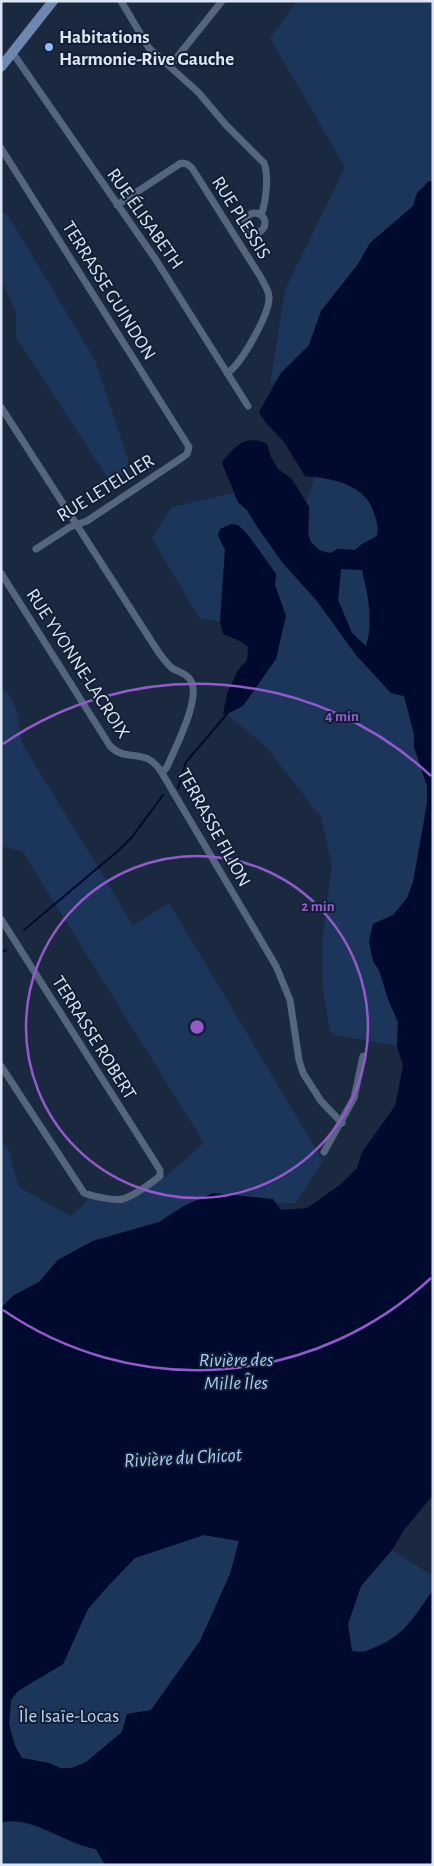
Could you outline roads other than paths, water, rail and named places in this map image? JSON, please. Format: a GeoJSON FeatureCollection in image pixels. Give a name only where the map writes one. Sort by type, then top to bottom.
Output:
{"type":"FeatureCollection","features":[{"type":"Feature","properties":{"kind":"main road"},"geometry":{"type":"LineString","coordinates":[[1,67],[53,1]]}},
{"type":"Feature","properties":{"kind":"street"},"geometry":{"type":"LineString","coordinates":[[121,1],[148,48],[201,94],[226,125],[264,163],[267,170],[265,203],[261,215]]}},
{"type":"Feature","properties":{"kind":"street"},"geometry":{"type":"LineString","coordinates":[[170,66],[222,1]]}},
{"type":"Feature","properties":{"kind":"street","name":"RUE ÉLISABETH"},"geometry":{"type":"LineString","coordinates":[[12,54],[18,58],[162,269],[248,406]]}},
{"type":"Feature","properties":{"kind":"street","name":"TERRASSE GUINDON"},"geometry":{"type":"LineString","coordinates":[[1,148],[186,441],[188,451]]}},
{"type":"Feature","properties":{"kind":"street","name":"RUE PLESSIS"},"geometry":{"type":"LineString","coordinates":[[117,205],[177,166],[185,163],[192,168],[260,276],[268,292],[268,306],[260,325],[237,365],[228,373]]}},
{"type":"Feature","properties":{"kind":"street","name":"TERRASSE FILION"},"geometry":{"type":"LineString","coordinates":[[1,408],[159,653],[171,667],[192,681],[193,695],[186,720],[168,767],[162,773],[276,966],[290,1000],[299,1060],[303,1073],[321,1101],[342,1123]]}},
{"type":"Feature","properties":{"kind":"street","name":"RUE LETELLIER"},"geometry":{"type":"LineString","coordinates":[[36,549],[86,521],[185,456],[188,451]]}},
{"type":"Feature","properties":{"kind":"street","name":"RUE YVONNE-LACROIX"},"geometry":{"type":"LineString","coordinates":[[1,573],[110,746],[123,754],[147,757],[155,763],[162,773]]}},
{"type":"Feature","properties":{"kind":"street","name":"TERRASSE ROBERT"},"geometry":{"type":"LineString","coordinates":[[1,919],[161,1172],[160,1176],[123,1198],[101,1197],[84,1193],[1,1066]]}},
{"type":"Feature","properties":{"kind":"street"},"geometry":{"type":"LineString","coordinates":[[324,1152],[342,1123],[356,1092],[363,1056]]}},
{"type":"Feature","properties":{"kind":"water","name":"Rivière des Mille Îles"},"geometry":{"type":"Polygon","coordinates":[[[429,181],[433,181],[433,1495],[404,1530],[392,1550],[361,1586],[348,1624],[352,1651],[363,1652],[371,1649],[388,1641],[403,1629],[433,1590],[433,1865],[105,1865],[96,1849],[84,1846],[38,1826],[14,1821],[1,1822],[1,1308],[14,1295],[39,1282],[58,1260],[93,1241],[159,1222],[184,1206],[213,1193],[273,1199],[281,1210],[307,1208],[341,1184],[357,1168],[362,1152],[395,1106],[403,1066],[397,1046],[398,1022],[379,970],[373,961],[369,942],[373,924],[393,915],[407,898],[413,882],[427,804],[427,786],[414,747],[414,734],[404,696],[391,693],[356,655],[317,601],[282,562],[247,510],[238,502],[222,463],[232,450],[246,441],[251,440],[267,444],[271,457],[278,469],[292,479],[309,507],[308,533],[311,542],[320,551],[331,553],[337,549],[355,550],[377,536],[378,527],[375,516],[370,503],[364,495],[347,484],[305,476],[284,442],[266,423],[259,412],[281,373],[309,345],[321,311],[358,264],[370,243],[413,206],[417,193],[429,181]],[[341,569],[338,600],[352,633],[366,646],[370,618],[362,570],[341,569]],[[204,1535],[135,1558],[88,1609],[63,1664],[18,1691],[11,1700],[9,1724],[15,1746],[22,1758],[49,1763],[60,1768],[72,1768],[86,1762],[122,1732],[127,1714],[151,1710],[200,1641],[230,1574],[239,1541],[204,1535]]]}},
{"type":"Feature","properties":{"kind":"water"},"geometry":{"type":"Polygon","coordinates":[[[231,524],[238,525],[248,535],[276,574],[275,585],[286,616],[276,659],[243,706],[223,714],[227,694],[238,670],[247,660],[248,647],[242,642],[223,634],[220,622],[225,550],[218,535],[220,529],[231,524]]]}},
{"type":"Feature","properties":{"kind":"waterway"},"geometry":{"type":"LineString","coordinates":[[178,788],[186,762],[227,714]]}},
{"type":"Feature","properties":{"kind":"waterway"},"geometry":{"type":"LineString","coordinates":[[24,930],[119,850],[132,837],[163,795]]}},
{"type":"Feature","properties":{"kind":"waterway"},"geometry":{"type":"LineString","coordinates":[[1,953],[6,950]]}},
{"type":"Feature","properties":{"kind":"place","name":"Habitations Harmonie-Rive Gauche"},"geometry":{"type":"Point","coordinates":[49,47]}},
{"type":"Feature","properties":{"kind":"water label","name":"Rivière du Chicot"},"geometry":{"type":"Point","coordinates":[183,1457]}},
{"type":"Feature","properties":{"kind":"park label","name":"Île Isaïe-Locas"},"geometry":{"type":"Point","coordinates":[69,1715]}}]}
